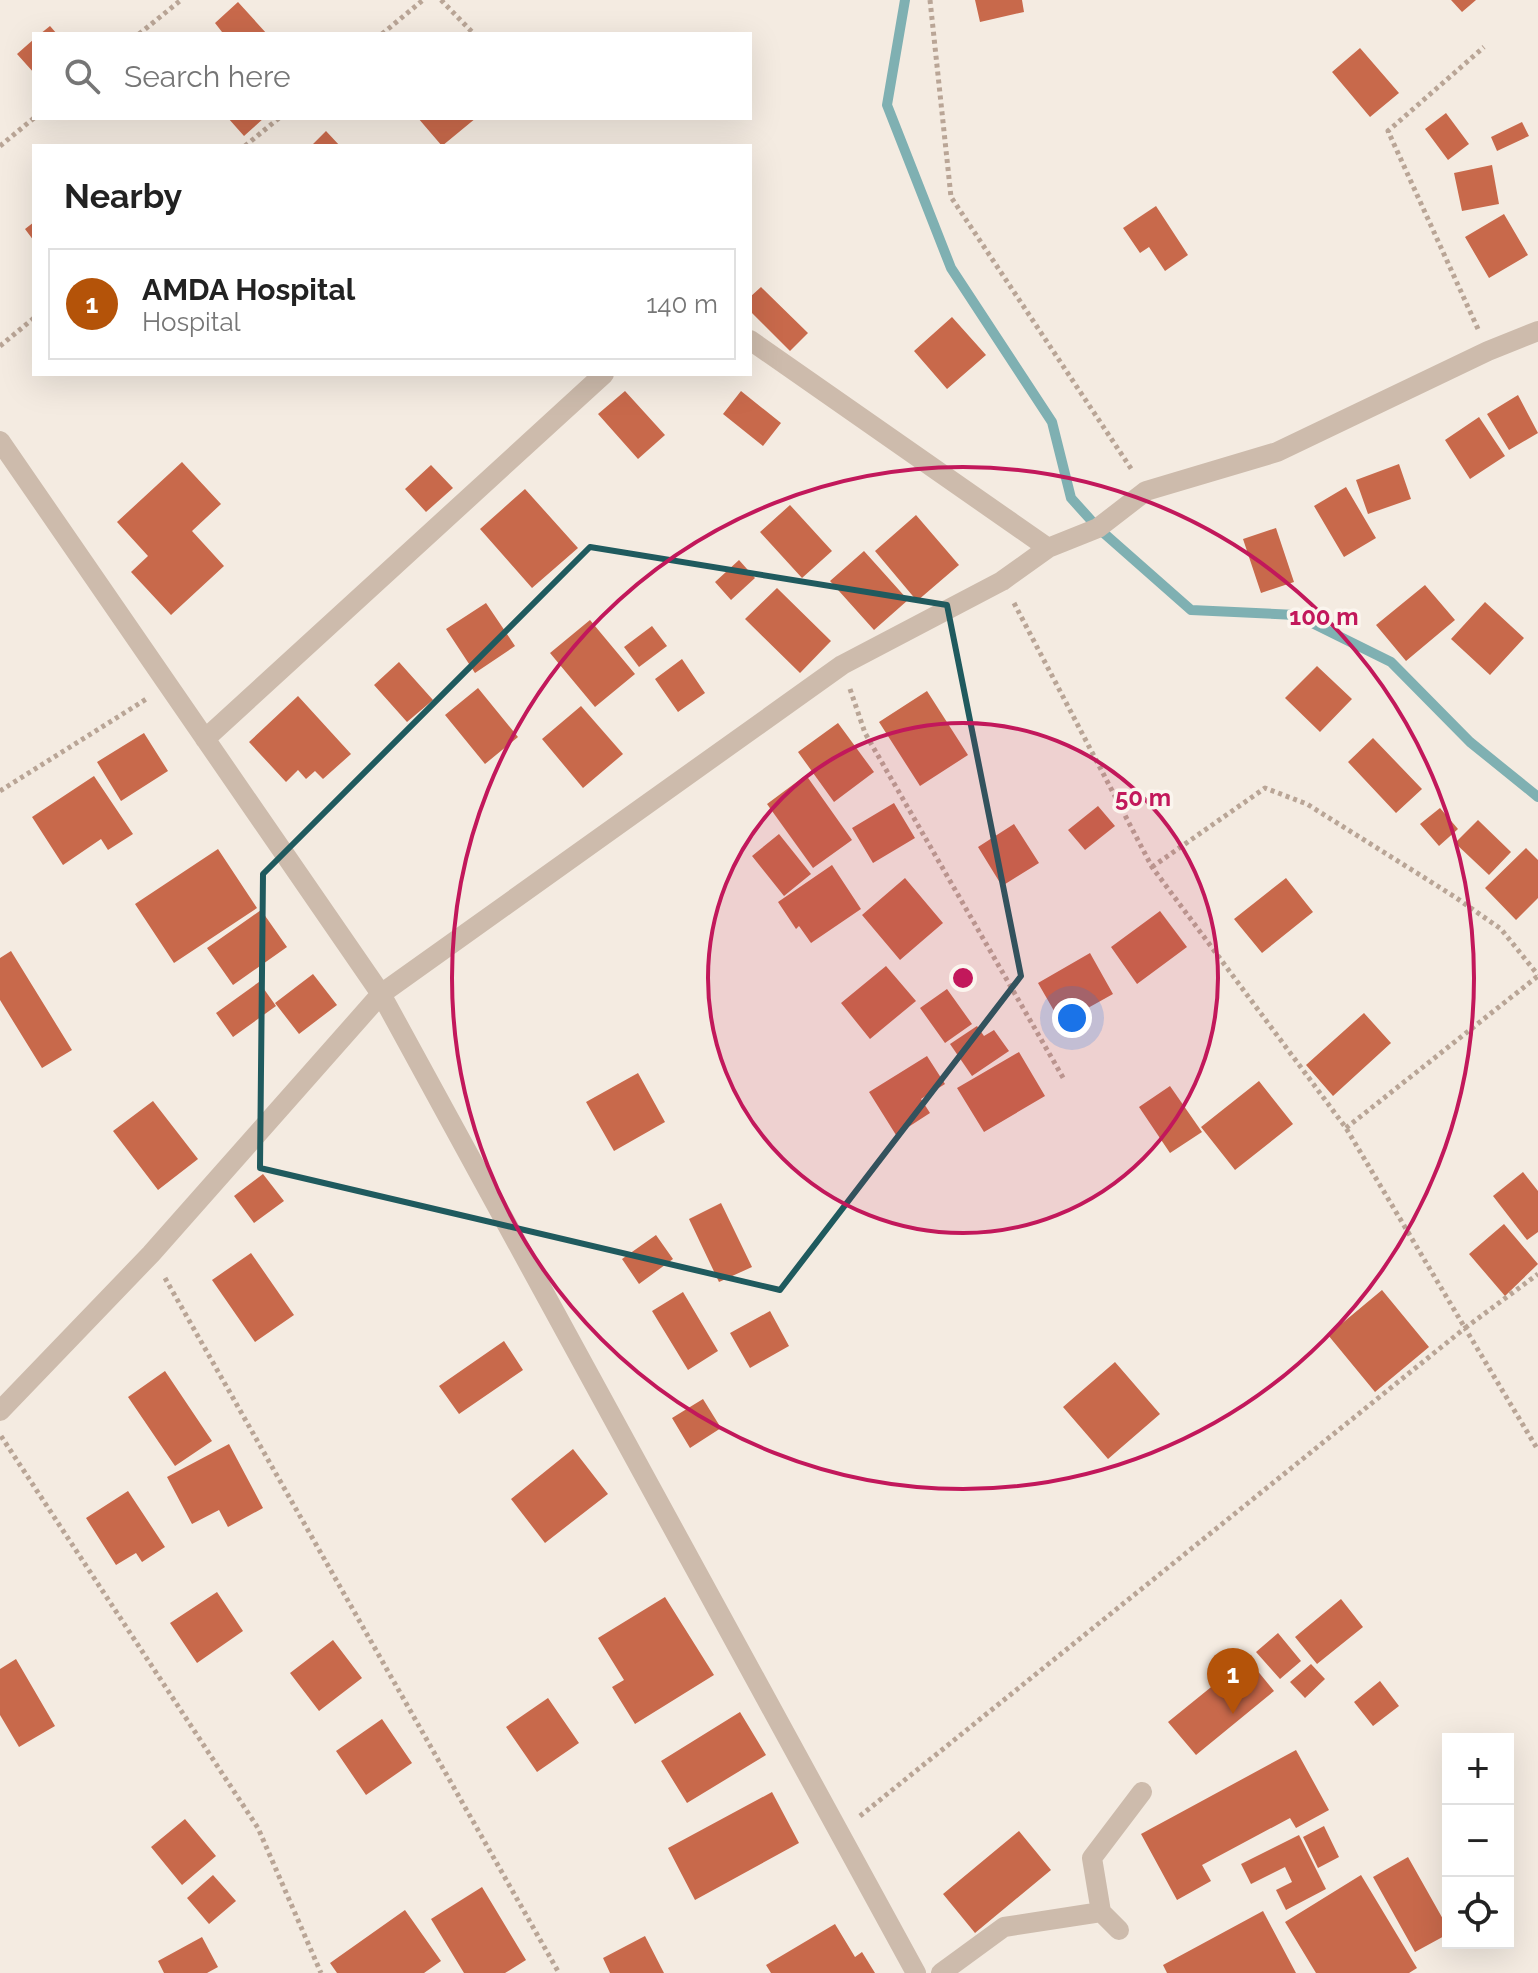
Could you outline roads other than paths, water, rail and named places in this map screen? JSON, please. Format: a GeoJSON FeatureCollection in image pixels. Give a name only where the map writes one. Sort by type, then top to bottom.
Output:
{"type":"FeatureCollection","features":[{"type":"Feature","properties":{"kind":"street"},"geometry":{"type":"LineString","coordinates":[[0,1411],[151,1254],[381,994],[842,665],[1002,581],[1048,548],[1098,528],[1146,491],[1277,452],[1488,351],[1538,331]]}},
{"type":"Feature","properties":{"kind":"street"},"geometry":{"type":"LineString","coordinates":[[752,341],[1048,548]]}},
{"type":"Feature","properties":{"kind":"street"},"geometry":{"type":"LineString","coordinates":[[205,739],[602,376]]}},
{"type":"Feature","properties":{"kind":"street"},"geometry":{"type":"LineString","coordinates":[[0,441],[381,994],[916,1973]]}},
{"type":"Feature","properties":{"kind":"street"},"geometry":{"type":"LineString","coordinates":[[1119,1930],[1101,1912],[1092,1858],[1142,1792]]}},
{"type":"Feature","properties":{"kind":"street"},"geometry":{"type":"LineString","coordinates":[[941,1973],[1004,1927],[1101,1912]]}},
{"type":"Feature","properties":{"kind":"waterway"},"geometry":{"type":"LineString","coordinates":[[905,0],[887,105],[951,268],[1052,422],[1071,498],[1098,528],[1191,610],[1296,615],[1391,662],[1470,742],[1538,797]]}},
{"type":"Feature","properties":{"kind":"place","name":"AMDA Hospital"},"geometry":{"type":"Point","coordinates":[1233,1714]}}]}
